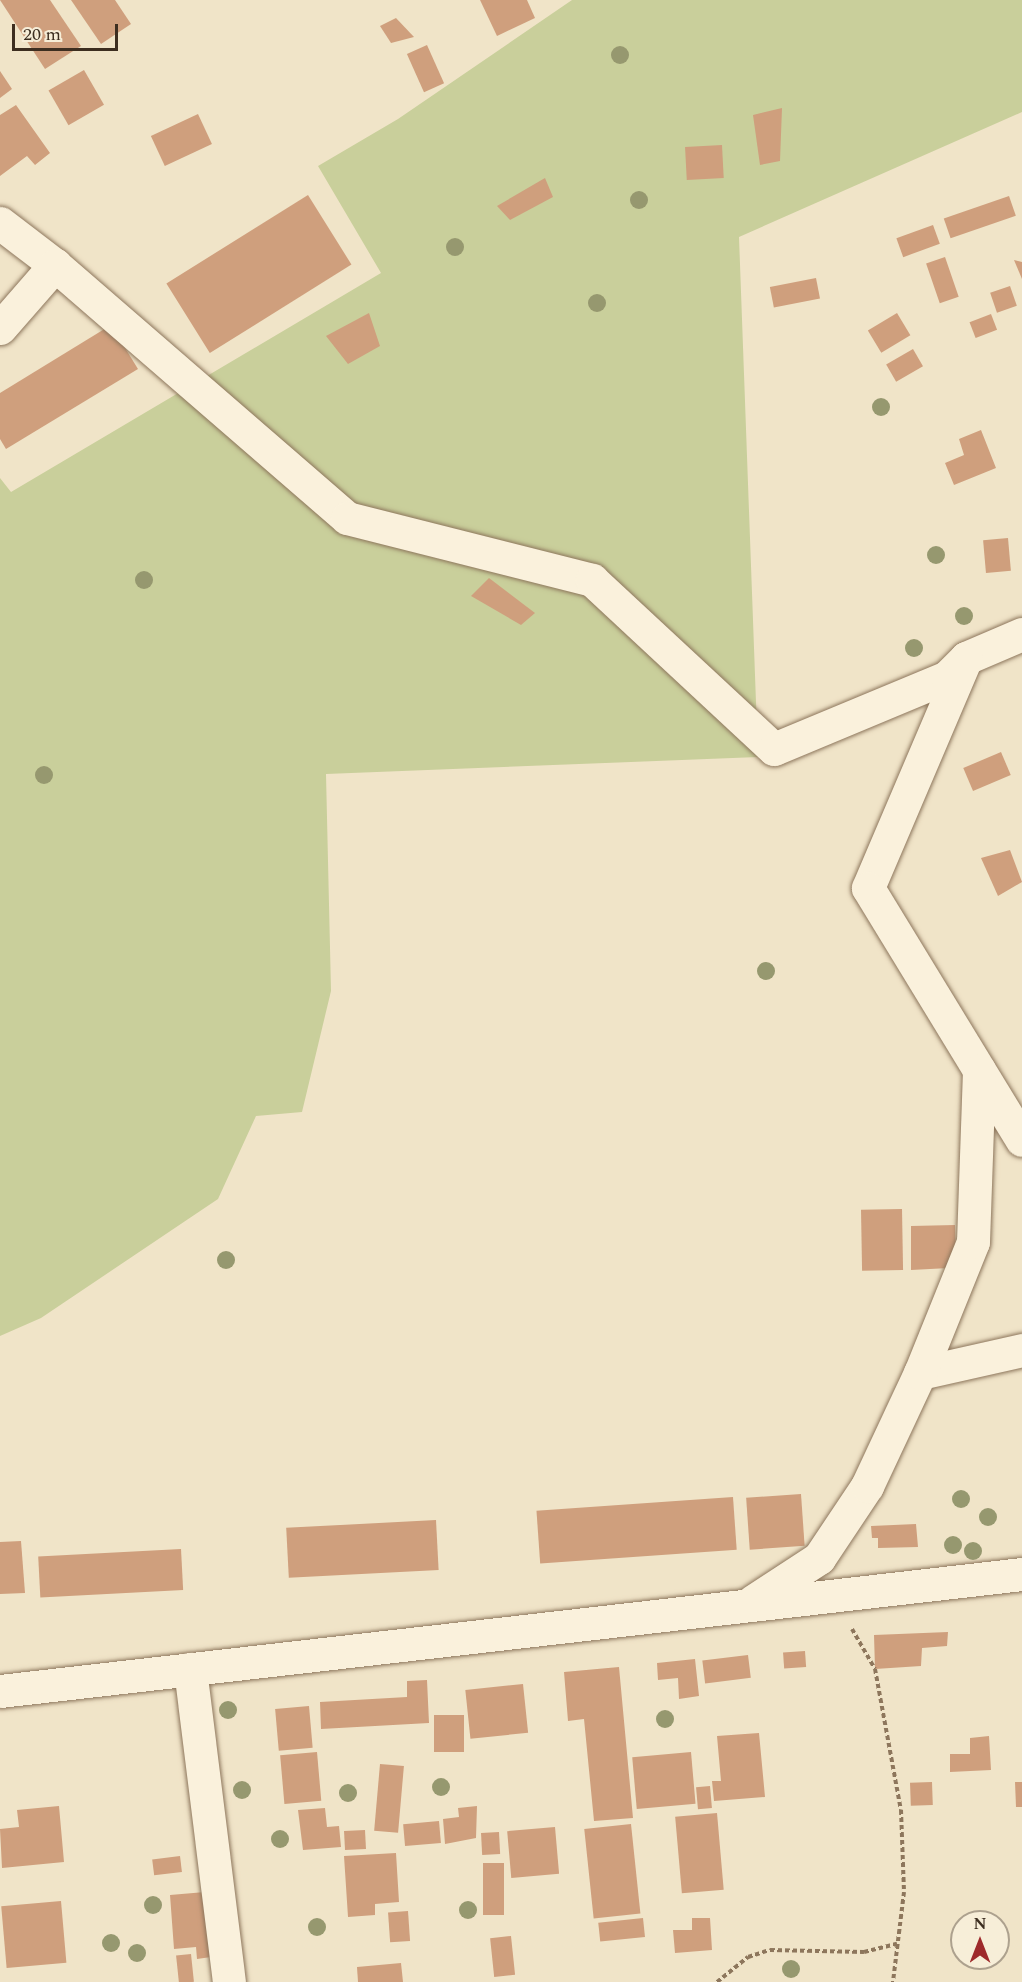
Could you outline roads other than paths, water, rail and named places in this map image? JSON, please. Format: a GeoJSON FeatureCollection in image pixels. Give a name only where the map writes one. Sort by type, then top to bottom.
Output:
{"type":"FeatureCollection","features":[{"type":"Feature","properties":{"kind":"street"},"geometry":{"type":"LineString","coordinates":[[0,223],[55,266],[347,518],[592,580],[774,749],[947,677],[966,658],[1022,634]]}},
{"type":"Feature","properties":{"kind":"street"},"geometry":{"type":"LineString","coordinates":[[0,328],[55,266]]}},
{"type":"Feature","properties":{"kind":"street"},"geometry":{"type":"LineString","coordinates":[[966,658],[868,888],[1022,1140]]}},
{"type":"Feature","properties":{"kind":"street"},"geometry":{"type":"LineString","coordinates":[[746,1606],[819,1558],[867,1486],[920,1373],[973,1242],[979,1070]]}},
{"type":"Feature","properties":{"kind":"street"},"geometry":{"type":"LineString","coordinates":[[920,1373],[1022,1350]]}},
{"type":"Feature","properties":{"kind":"street"},"geometry":{"type":"LineString","coordinates":[[0,1691],[1022,1574]]}},
{"type":"Feature","properties":{"kind":"street"},"geometry":{"type":"LineString","coordinates":[[190,1669],[229,1982]]}}]}
